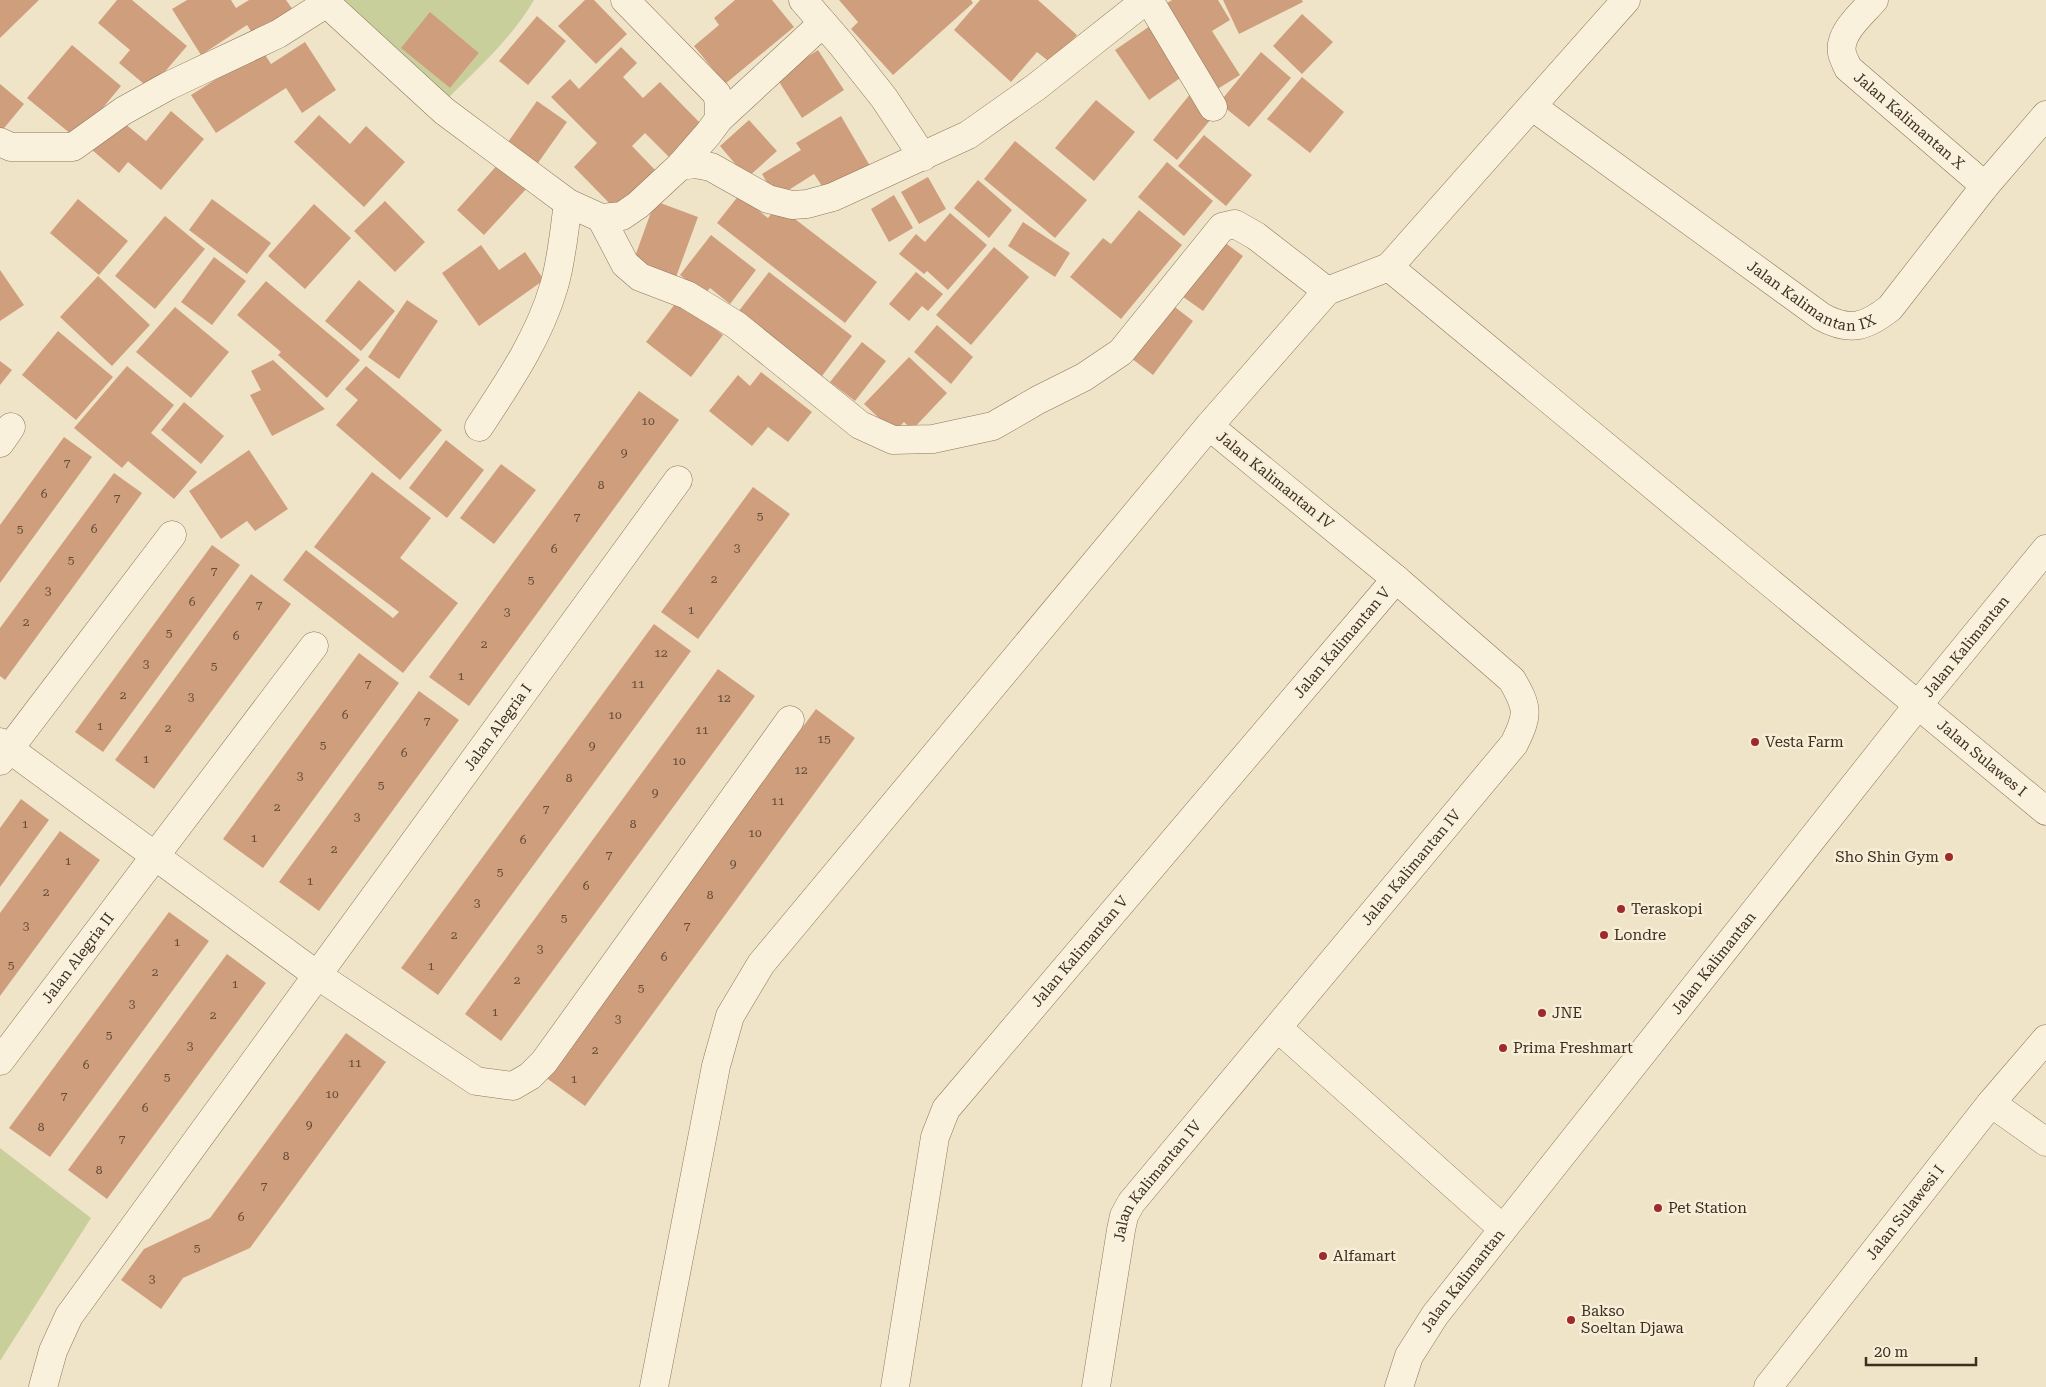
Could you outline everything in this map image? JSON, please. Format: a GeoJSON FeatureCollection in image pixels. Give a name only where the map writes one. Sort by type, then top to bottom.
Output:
{"type":"FeatureCollection","features":[{"type":"Feature","properties":{"kind":"street"},"geometry":{"type":"LineString","coordinates":[[626,0],[717,94],[720,104],[718,118]]}},
{"type":"Feature","properties":{"kind":"street"},"geometry":{"type":"LineString","coordinates":[[803,0],[884,98],[923,156]]}},
{"type":"Feature","properties":{"kind":"street"},"geometry":{"type":"LineString","coordinates":[[680,166],[695,164],[711,167],[768,199],[792,204],[807,204],[833,197],[968,135],[1036,87],[1147,0],[1213,107]]}},
{"type":"Feature","properties":{"kind":"street"},"geometry":{"type":"LineString","coordinates":[[654,1387],[716,1066],[730,1016],[761,964],[1209,426],[1327,291],[1389,268],[1626,0]]}},
{"type":"Feature","properties":{"kind":"street","name":"Jalan Kalimantan X"},"geometry":{"type":"LineString","coordinates":[[1874,0],[1847,32],[1842,46],[1842,53],[1848,68],[1985,186]]}},
{"type":"Feature","properties":{"kind":"street"},"geometry":{"type":"LineString","coordinates":[[0,142],[11,147],[73,146],[131,107],[168,86],[278,34],[326,1],[444,110],[568,203],[601,218],[622,216],[638,205],[680,166],[708,134],[718,118],[823,23]]}},
{"type":"Feature","properties":{"kind":"street","name":"Jalan Kalimantan IX"},"geometry":{"type":"LineString","coordinates":[[1533,107],[1822,318],[1839,326],[1857,325],[1874,321],[1890,308],[1985,186],[2046,115]]}},
{"type":"Feature","properties":{"kind":"street"},"geometry":{"type":"LineString","coordinates":[[479,427],[516,372],[546,310],[561,254],[568,203]]}},
{"type":"Feature","properties":{"kind":"street"},"geometry":{"type":"LineString","coordinates":[[601,218],[625,264],[640,277],[687,295],[736,325],[860,425],[893,440],[933,439],[993,426],[1038,400],[1084,378],[1121,352],[1222,228],[1235,224],[1256,236],[1327,291]]}},
{"type":"Feature","properties":{"kind":"street","name":"Jalan Sulawes I"},"geometry":{"type":"LineString","coordinates":[[1389,268],[2046,811]]}},
{"type":"Feature","properties":{"kind":"street","name":"Jalan Kalimantan IV"},"geometry":{"type":"LineString","coordinates":[[1096,1387],[1124,1216],[1131,1203],[1514,744],[1523,726],[1526,710],[1522,696],[1512,680],[1396,579],[1209,426]]}},
{"type":"Feature","properties":{"kind":"street","name":"Jalan Alegria I"},"geometry":{"type":"LineString","coordinates":[[43,1387],[53,1351],[69,1316],[678,480]]}},
{"type":"Feature","properties":{"kind":"street"},"geometry":{"type":"LineString","coordinates":[[172,535],[3,751],[156,856],[317,975],[476,1081],[513,1086],[530,1076],[544,1062],[790,720]]}},
{"type":"Feature","properties":{"kind":"street","name":"Jalan Kalimantan"},"geometry":{"type":"LineString","coordinates":[[1399,1387],[1409,1356],[1434,1315],[1918,705],[2046,549]]}},
{"type":"Feature","properties":{"kind":"street","name":"Jalan Kalimantan V"},"geometry":{"type":"LineString","coordinates":[[894,1387],[935,1137],[946,1109],[1396,579]]}},
{"type":"Feature","properties":{"kind":"street","name":"Jalan Alegria II"},"geometry":{"type":"LineString","coordinates":[[0,1062],[314,646]]}},
{"type":"Feature","properties":{"kind":"street"},"geometry":{"type":"LineString","coordinates":[[1278,1028],[1503,1229]]}},
{"type":"Feature","properties":{"kind":"street","name":"Jalan Sulawesi I"},"geometry":{"type":"LineString","coordinates":[[1768,1387],[1991,1104],[2046,1039]]}},
{"type":"Feature","properties":{"kind":"street"},"geometry":{"type":"LineString","coordinates":[[1991,1104],[2046,1142]]}},
{"type":"Feature","properties":{"kind":"green space"},"geometry":{"type":"Polygon","coordinates":[[[343,0],[534,0],[505,40],[447,99],[343,0]],[[431,13],[402,48],[450,88],[479,53],[431,13]]]}},
{"type":"Feature","properties":{"kind":"green space"},"geometry":{"type":"Polygon","coordinates":[[[0,1148],[91,1218],[0,1361],[0,1148]]]}},
{"type":"Feature","properties":{"kind":"building"},"geometry":{"type":"Polygon","coordinates":[[[0,0],[39,0],[0,38],[0,0]]]}},
{"type":"Feature","properties":{"kind":"building"},"geometry":{"type":"Polygon","coordinates":[[[117,0],[132,0],[187,46],[150,89],[119,63],[130,50],[98,23],[117,0]]]}},
{"type":"Feature","properties":{"kind":"building"},"geometry":{"type":"Polygon","coordinates":[[[187,0],[231,0],[236,8],[249,0],[286,0],[296,14],[256,39],[247,25],[201,55],[172,9],[187,0]]]}},
{"type":"Feature","properties":{"kind":"building"},"geometry":{"type":"Polygon","coordinates":[[[585,0],[594,0],[627,34],[596,64],[558,26],[585,0]]]}},
{"type":"Feature","properties":{"kind":"building"},"geometry":{"type":"Polygon","coordinates":[[[735,0],[772,0],[794,27],[725,84],[694,46],[719,25],[714,18],[735,0]]]}},
{"type":"Feature","properties":{"kind":"building"},"geometry":{"type":"Polygon","coordinates":[[[839,0],[971,0],[973,3],[893,75],[851,29],[858,22],[839,0]]]}},
{"type":"Feature","properties":{"kind":"building"},"geometry":{"type":"Polygon","coordinates":[[[980,0],[1038,0],[1077,35],[1051,63],[1037,52],[1011,82],[954,30],[980,0]]]}},
{"type":"Feature","properties":{"kind":"building"},"geometry":{"type":"Polygon","coordinates":[[[1172,0],[1218,0],[1230,20],[1212,31],[1240,75],[1211,93],[1157,9],[1172,0]]]}},
{"type":"Feature","properties":{"kind":"building"},"geometry":{"type":"Polygon","coordinates":[[[1223,0],[1302,0],[1303,2],[1239,34],[1223,0]]]}},
{"type":"Feature","properties":{"kind":"building"},"geometry":{"type":"Polygon","coordinates":[[[430,12],[479,53],[450,88],[401,48],[430,12]]]}},
{"type":"Feature","properties":{"kind":"building"},"geometry":{"type":"Polygon","coordinates":[[[1302,14],[1333,42],[1302,74],[1273,46],[1302,14]]]}},
{"type":"Feature","properties":{"kind":"building"},"geometry":{"type":"Polygon","coordinates":[[[537,16],[566,41],[528,85],[499,61],[537,16]]]}},
{"type":"Feature","properties":{"kind":"building"},"geometry":{"type":"Polygon","coordinates":[[[1150,26],[1183,76],[1149,100],[1115,50],[1150,26]]]}},
{"type":"Feature","properties":{"kind":"building"},"geometry":{"type":"Polygon","coordinates":[[[305,42],[336,90],[302,113],[286,88],[216,133],[191,95],[262,50],[271,64],[305,42]]]}},
{"type":"Feature","properties":{"kind":"building"},"geometry":{"type":"Polygon","coordinates":[[[72,45],[121,86],[77,139],[27,98],[72,45]]]}},
{"type":"Feature","properties":{"kind":"building"},"geometry":{"type":"Polygon","coordinates":[[[621,47],[637,63],[623,77],[643,98],[660,82],[702,125],[669,157],[645,133],[632,146],[656,171],[616,210],[574,167],[597,143],[551,97],[570,79],[579,89],[621,47]]]}},
{"type":"Feature","properties":{"kind":"building"},"geometry":{"type":"Polygon","coordinates":[[[818,50],[844,90],[802,118],[776,77],[818,50]]]}},
{"type":"Feature","properties":{"kind":"building"},"geometry":{"type":"Polygon","coordinates":[[[1261,52],[1291,78],[1249,127],[1219,103],[1261,52]]]}},
{"type":"Feature","properties":{"kind":"building"},"geometry":{"type":"Polygon","coordinates":[[[1302,77],[1344,112],[1310,153],[1267,119],[1302,77]]]}},
{"type":"Feature","properties":{"kind":"building"},"geometry":{"type":"Polygon","coordinates":[[[0,84],[24,104],[0,133],[0,84]]]}},
{"type":"Feature","properties":{"kind":"building"},"geometry":{"type":"Polygon","coordinates":[[[1191,93],[1216,113],[1177,160],[1153,140],[1191,93]]]}},
{"type":"Feature","properties":{"kind":"building"},"geometry":{"type":"Polygon","coordinates":[[[1096,100],[1135,132],[1094,181],[1055,148],[1096,100]]]}},
{"type":"Feature","properties":{"kind":"building"},"geometry":{"type":"Polygon","coordinates":[[[537,101],[567,122],[533,170],[503,149],[537,101]]]}},
{"type":"Feature","properties":{"kind":"building"},"geometry":{"type":"Polygon","coordinates":[[[171,111],[204,139],[161,190],[128,162],[119,173],[91,149],[118,118],[146,141],[171,111]]]}},
{"type":"Feature","properties":{"kind":"building"},"geometry":{"type":"Polygon","coordinates":[[[319,115],[350,144],[366,126],[405,162],[364,207],[294,142],[319,115]]]}},
{"type":"Feature","properties":{"kind":"building"},"geometry":{"type":"Polygon","coordinates":[[[841,116],[870,166],[826,192],[814,174],[776,198],[762,174],[801,150],[796,143],[841,116]]]}},
{"type":"Feature","properties":{"kind":"building"},"geometry":{"type":"Polygon","coordinates":[[[749,120],[777,151],[747,178],[720,146],[749,120]]]}},
{"type":"Feature","properties":{"kind":"building"},"geometry":{"type":"Polygon","coordinates":[[[1204,135],[1252,175],[1226,206],[1178,166],[1204,135]]]}},
{"type":"Feature","properties":{"kind":"building"},"geometry":{"type":"Polygon","coordinates":[[[1015,141],[1087,200],[1055,238],[984,179],[1015,141]]]}},
{"type":"Feature","properties":{"kind":"building"},"geometry":{"type":"Polygon","coordinates":[[[500,162],[528,187],[484,235],[457,210],[500,162]]]}},
{"type":"Feature","properties":{"kind":"building"},"geometry":{"type":"Polygon","coordinates":[[[1167,162],[1213,201],[1184,236],[1138,197],[1167,162]]]}},
{"type":"Feature","properties":{"kind":"building"},"geometry":{"type":"Polygon","coordinates":[[[928,177],[946,209],[919,224],[901,192],[928,177]]]}},
{"type":"Feature","properties":{"kind":"building"},"geometry":{"type":"Polygon","coordinates":[[[978,180],[1012,210],[989,238],[954,208],[978,180]]]}},
{"type":"Feature","properties":{"kind":"building"},"geometry":{"type":"Polygon","coordinates":[[[739,195],[768,218],[778,206],[877,282],[845,323],[717,223],[739,195]]]}},
{"type":"Feature","properties":{"kind":"building"},"geometry":{"type":"Polygon","coordinates":[[[894,195],[913,228],[889,242],[871,209],[894,195]]]}},
{"type":"Feature","properties":{"kind":"building"},"geometry":{"type":"Polygon","coordinates":[[[78,199],[128,241],[99,275],[50,233],[78,199]]]}},
{"type":"Feature","properties":{"kind":"building"},"geometry":{"type":"Polygon","coordinates":[[[212,199],[271,243],[247,274],[189,230],[212,199]]]}},
{"type":"Feature","properties":{"kind":"building"},"geometry":{"type":"Polygon","coordinates":[[[385,201],[425,242],[395,272],[354,231],[385,201]]]}},
{"type":"Feature","properties":{"kind":"building"},"geometry":{"type":"Polygon","coordinates":[[[655,201],[698,217],[676,277],[633,262],[655,201]]]}},
{"type":"Feature","properties":{"kind":"building"},"geometry":{"type":"Polygon","coordinates":[[[314,204],[351,238],[305,289],[268,256],[314,204]]]}},
{"type":"Feature","properties":{"kind":"building"},"geometry":{"type":"Polygon","coordinates":[[[1139,210],[1182,245],[1121,319],[1070,277],[1103,238],[1111,244],[1139,210]]]}},
{"type":"Feature","properties":{"kind":"building"},"geometry":{"type":"Polygon","coordinates":[[[950,213],[987,245],[948,290],[927,271],[924,274],[899,254],[916,234],[925,242],[950,213]]]}},
{"type":"Feature","properties":{"kind":"building"},"geometry":{"type":"Polygon","coordinates":[[[165,216],[205,249],[155,309],[115,276],[165,216]]]}},
{"type":"Feature","properties":{"kind":"building"},"geometry":{"type":"Polygon","coordinates":[[[1023,222],[1070,253],[1055,277],[1008,246],[1023,222]]]}},
{"type":"Feature","properties":{"kind":"building"},"geometry":{"type":"Polygon","coordinates":[[[711,235],[756,270],[730,304],[710,288],[705,294],[680,275],[711,235]]]}},
{"type":"Feature","properties":{"kind":"building"},"geometry":{"type":"Polygon","coordinates":[[[1220,239],[1243,256],[1203,311],[1179,294],[1220,239]]]}},
{"type":"Feature","properties":{"kind":"building"},"geometry":{"type":"Polygon","coordinates":[[[481,245],[499,270],[525,252],[544,280],[479,326],[442,273],[481,245]]]}},
{"type":"Feature","properties":{"kind":"building"},"geometry":{"type":"Polygon","coordinates":[[[994,247],[1029,277],[971,345],[936,315],[994,247]]]}},
{"type":"Feature","properties":{"kind":"building"},"geometry":{"type":"Polygon","coordinates":[[[214,257],[246,281],[212,325],[181,302],[214,257]]]}},
{"type":"Feature","properties":{"kind":"building"},"geometry":{"type":"Polygon","coordinates":[[[0,270],[24,305],[0,321],[0,270]]]}},
{"type":"Feature","properties":{"kind":"building"},"geometry":{"type":"Polygon","coordinates":[[[769,272],[852,336],[822,376],[738,312],[769,272]]]}},
{"type":"Feature","properties":{"kind":"building"},"geometry":{"type":"Polygon","coordinates":[[[916,272],[943,294],[928,311],[922,306],[909,321],[889,304],[916,272]]]}},
{"type":"Feature","properties":{"kind":"building"},"geometry":{"type":"Polygon","coordinates":[[[98,276],[150,325],[112,366],[60,317],[98,276]]]}},
{"type":"Feature","properties":{"kind":"building"},"geometry":{"type":"Polygon","coordinates":[[[359,280],[395,311],[361,351],[325,321],[359,280]]]}},
{"type":"Feature","properties":{"kind":"building"},"geometry":{"type":"Polygon","coordinates":[[[266,281],[360,360],[327,398],[278,355],[281,352],[237,315],[266,281]]]}},
{"type":"Feature","properties":{"kind":"building"},"geometry":{"type":"Polygon","coordinates":[[[407,300],[438,321],[399,379],[368,357],[407,300]]]}},
{"type":"Feature","properties":{"kind":"building"},"geometry":{"type":"Polygon","coordinates":[[[678,300],[723,335],[691,377],[646,342],[678,300]]]}},
{"type":"Feature","properties":{"kind":"building"},"geometry":{"type":"Polygon","coordinates":[[[1171,304],[1193,321],[1153,375],[1131,358],[1171,304]]]}},
{"type":"Feature","properties":{"kind":"building"},"geometry":{"type":"Polygon","coordinates":[[[175,307],[229,352],[191,398],[136,352],[175,307]]]}},
{"type":"Feature","properties":{"kind":"building"},"geometry":{"type":"Polygon","coordinates":[[[937,325],[973,357],[951,384],[914,352],[937,325]]]}},
{"type":"Feature","properties":{"kind":"building"},"geometry":{"type":"Polygon","coordinates":[[[58,331],[113,377],[76,420],[22,375],[58,331]]]}},
{"type":"Feature","properties":{"kind":"building"},"geometry":{"type":"Polygon","coordinates":[[[862,342],[886,361],[855,401],[830,382],[862,342]]]}},
{"type":"Feature","properties":{"kind":"building"},"geometry":{"type":"Polygon","coordinates":[[[909,357],[947,393],[912,430],[904,422],[894,432],[864,404],[909,357]]]}},
{"type":"Feature","properties":{"kind":"building"},"geometry":{"type":"Polygon","coordinates":[[[273,360],[325,409],[272,436],[250,395],[261,390],[251,371],[273,360]]]}},
{"type":"Feature","properties":{"kind":"building"},"geometry":{"type":"Polygon","coordinates":[[[0,361],[12,370],[0,385],[0,361]]]}},
{"type":"Feature","properties":{"kind":"building"},"geometry":{"type":"Polygon","coordinates":[[[127,366],[174,405],[151,433],[197,472],[174,499],[128,461],[122,468],[74,428],[127,366]]]}},
{"type":"Feature","properties":{"kind":"building"},"geometry":{"type":"Polygon","coordinates":[[[366,366],[442,430],[400,480],[336,425],[358,400],[345,389],[366,366]]]}},
{"type":"Feature","properties":{"kind":"building"},"geometry":{"type":"Polygon","coordinates":[[[761,372],[812,412],[788,442],[768,427],[752,446],[709,411],[738,375],[750,386],[761,372]]]}},
{"type":"Feature","properties":{"kind":"building"},"geometry":{"type":"Polygon","coordinates":[[[639,391],[679,420],[469,706],[429,677],[639,391]]]}},
{"type":"Feature","properties":{"kind":"building"},"geometry":{"type":"Polygon","coordinates":[[[184,402],[224,436],[201,464],[161,430],[184,402]]]}},
{"type":"Feature","properties":{"kind":"building"},"geometry":{"type":"Polygon","coordinates":[[[64,437],[92,457],[0,583],[0,525],[64,437]]]}},
{"type":"Feature","properties":{"kind":"building"},"geometry":{"type":"Polygon","coordinates":[[[446,440],[484,470],[447,518],[409,488],[446,440]]]}},
{"type":"Feature","properties":{"kind":"building"},"geometry":{"type":"Polygon","coordinates":[[[249,450],[288,509],[255,531],[247,521],[221,539],[189,491],[249,450]]]}},
{"type":"Feature","properties":{"kind":"building"},"geometry":{"type":"Polygon","coordinates":[[[501,464],[536,490],[494,544],[460,518],[501,464]]]}},
{"type":"Feature","properties":{"kind":"building"},"geometry":{"type":"Polygon","coordinates":[[[372,472],[431,518],[400,558],[458,603],[403,673],[283,580],[306,550],[393,618],[399,612],[314,547],[372,472]]]}},
{"type":"Feature","properties":{"kind":"building"},"geometry":{"type":"Polygon","coordinates":[[[114,473],[142,493],[5,680],[0,676],[0,628],[114,473]]]}},
{"type":"Feature","properties":{"kind":"building"},"geometry":{"type":"Polygon","coordinates":[[[753,487],[790,514],[698,639],[661,612],[753,487]]]}},
{"type":"Feature","properties":{"kind":"building"},"geometry":{"type":"Polygon","coordinates":[[[212,545],[240,565],[103,752],[75,732],[212,545]]]}},
{"type":"Feature","properties":{"kind":"building"},"geometry":{"type":"Polygon","coordinates":[[[251,574],[291,604],[154,789],[115,760],[251,574]]]}},
{"type":"Feature","properties":{"kind":"building"},"geometry":{"type":"Polygon","coordinates":[[[654,624],[691,651],[438,995],[401,968],[654,624]]]}},
{"type":"Feature","properties":{"kind":"building"},"geometry":{"type":"Polygon","coordinates":[[[359,653],[399,683],[263,868],[223,839],[359,653]]]}},
{"type":"Feature","properties":{"kind":"building"},"geometry":{"type":"Polygon","coordinates":[[[718,669],[755,696],[501,1041],[465,1014],[718,669]]]}},
{"type":"Feature","properties":{"kind":"building"},"geometry":{"type":"Polygon","coordinates":[[[419,691],[459,720],[319,911],[279,882],[419,691]]]}},
{"type":"Feature","properties":{"kind":"building"},"geometry":{"type":"Polygon","coordinates":[[[816,709],[855,738],[585,1106],[545,1077],[816,709]]]}},
{"type":"Feature","properties":{"kind":"building"},"geometry":{"type":"Polygon","coordinates":[[[21,799],[49,820],[0,887],[0,828],[21,799]]]}},
{"type":"Feature","properties":{"kind":"building"},"geometry":{"type":"Polygon","coordinates":[[[60,831],[100,860],[0,996],[0,913],[60,831]]]}},
{"type":"Feature","properties":{"kind":"building"},"geometry":{"type":"Polygon","coordinates":[[[169,912],[209,941],[50,1157],[9,1128],[169,912]]]}},
{"type":"Feature","properties":{"kind":"building"},"geometry":{"type":"Polygon","coordinates":[[[227,954],[266,983],[107,1199],[68,1170],[227,954]]]}},
{"type":"Feature","properties":{"kind":"building"},"geometry":{"type":"Polygon","coordinates":[[[346,1033],[386,1062],[250,1248],[183,1278],[161,1309],[121,1280],[144,1249],[210,1218],[346,1033]]]}},
{"type":"Feature","properties":{"kind":"place","name":"Vesta Farm"},"geometry":{"type":"Point","coordinates":[1755,742]}},
{"type":"Feature","properties":{"kind":"place","name":"Sho Shin Gym"},"geometry":{"type":"Point","coordinates":[1949,857]}},
{"type":"Feature","properties":{"kind":"place","name":"Teraskopi"},"geometry":{"type":"Point","coordinates":[1621,909]}},
{"type":"Feature","properties":{"kind":"place","name":"Londre"},"geometry":{"type":"Point","coordinates":[1604,935]}},
{"type":"Feature","properties":{"kind":"place","name":"JNE"},"geometry":{"type":"Point","coordinates":[1542,1013]}},
{"type":"Feature","properties":{"kind":"place","name":"Prima Freshmart"},"geometry":{"type":"Point","coordinates":[1503,1048]}},
{"type":"Feature","properties":{"kind":"place","name":"Pet Station"},"geometry":{"type":"Point","coordinates":[1658,1208]}},
{"type":"Feature","properties":{"kind":"place","name":"Alfamart"},"geometry":{"type":"Point","coordinates":[1323,1256]}},
{"type":"Feature","properties":{"kind":"place","name":"Bakso Soeltan Djawa"},"geometry":{"type":"Point","coordinates":[1571,1320]}}]}
